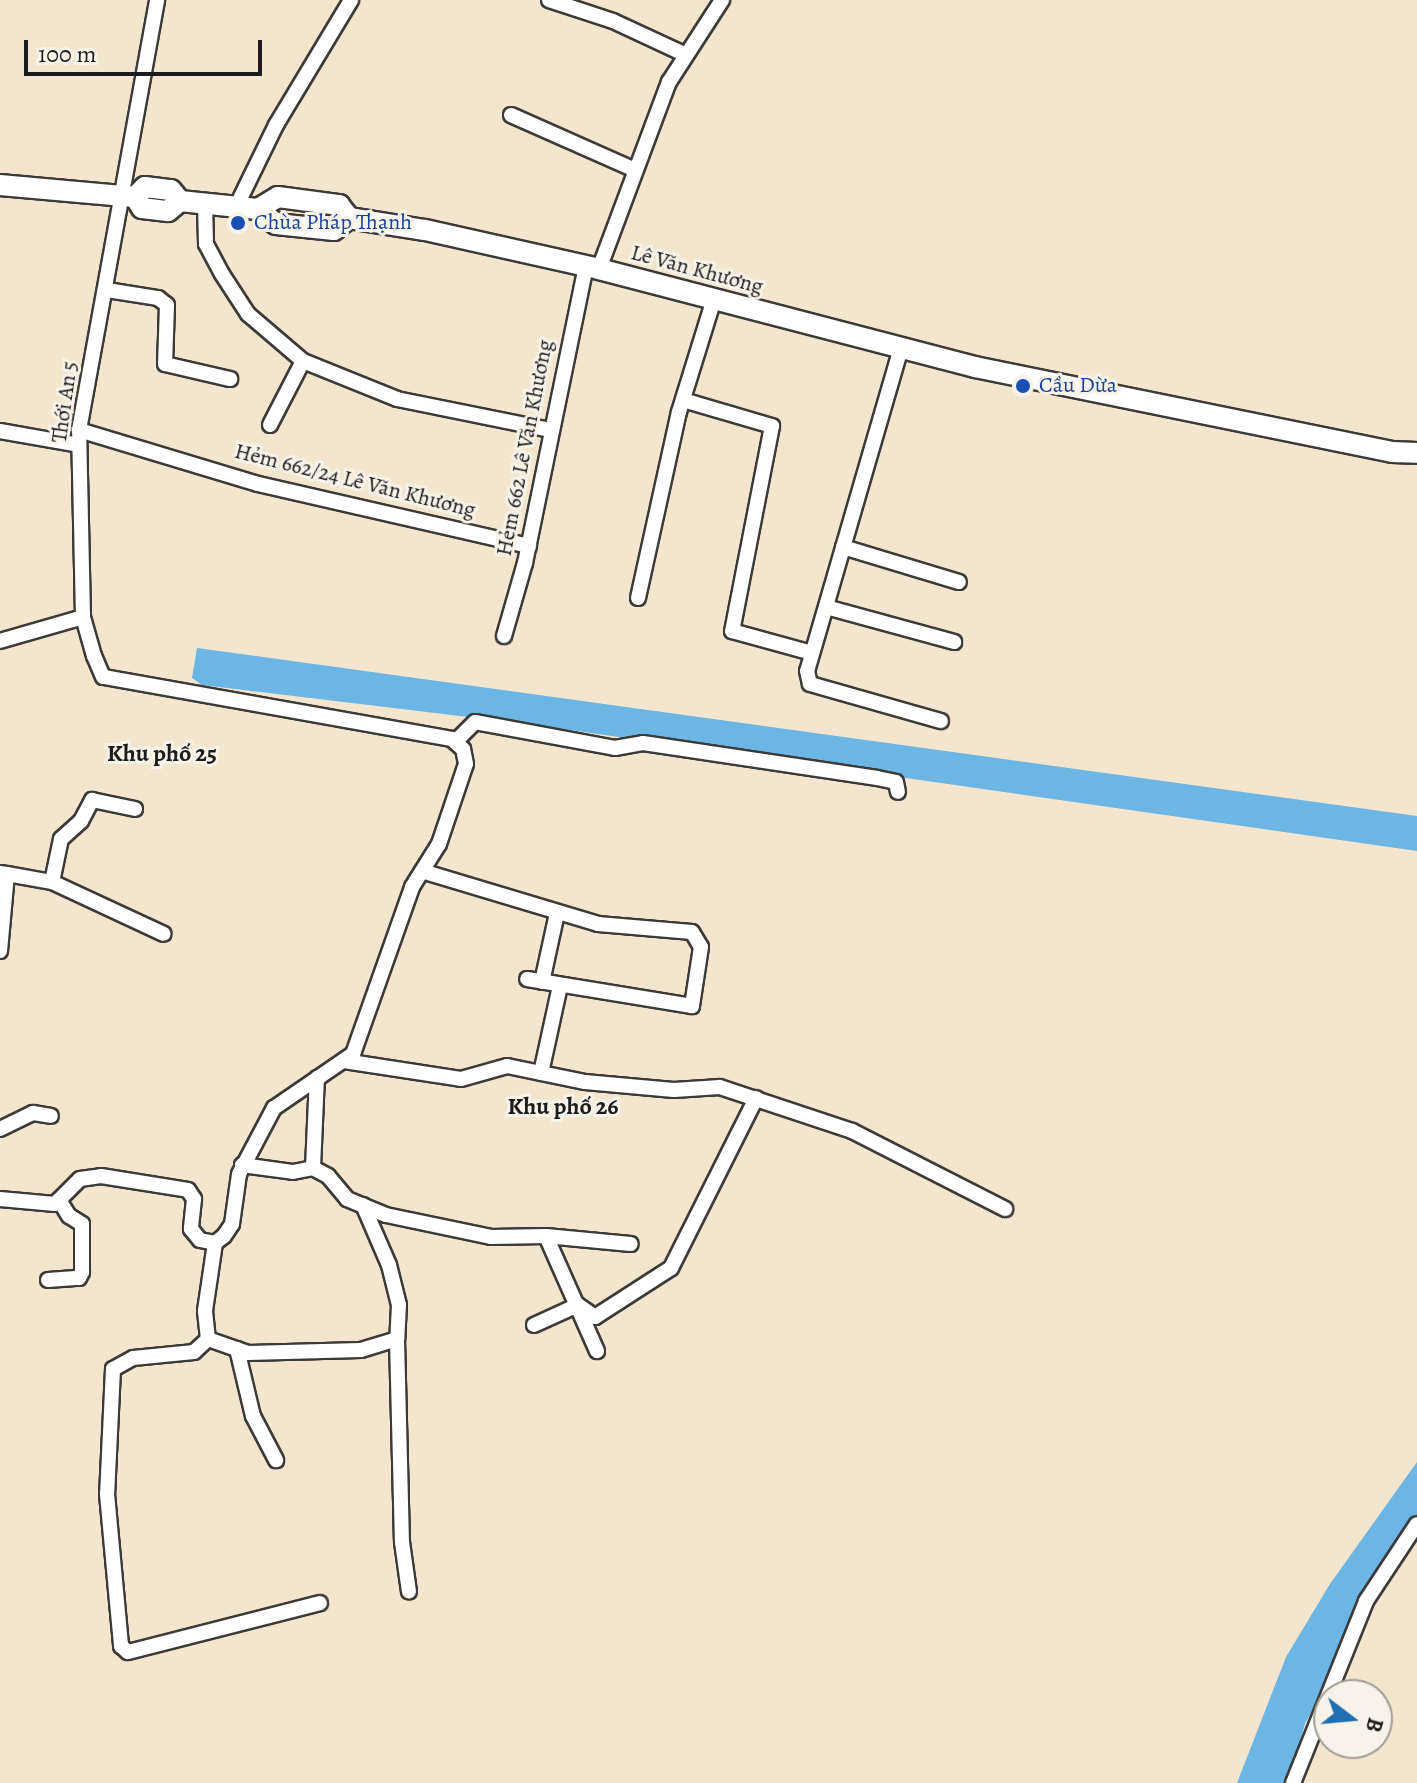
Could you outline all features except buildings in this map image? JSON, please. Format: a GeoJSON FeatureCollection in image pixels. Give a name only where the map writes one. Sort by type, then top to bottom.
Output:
{"type":"FeatureCollection","features":[{"type":"Feature","properties":{"kind":"main road"},"geometry":{"type":"LineString","coordinates":[[0,185],[130,196]]}},
{"type":"Feature","properties":{"kind":"main road","name":"Lê Văn Khương"},"geometry":{"type":"LineString","coordinates":[[130,196],[145,187],[171,190],[180,201],[258,209],[276,224],[334,230],[349,218],[593,268],[901,348],[1392,452],[1417,453]]}},
{"type":"Feature","properties":{"kind":"main road","name":"Lê Văn Khương"},"geometry":{"type":"LineString","coordinates":[[1392,452],[1417,465]]}},
{"type":"Feature","properties":{"kind":"street","name":"Thới An 5"},"geometry":{"type":"LineString","coordinates":[[157,0],[130,196],[107,290],[79,438],[83,617],[103,677],[455,742]]}},
{"type":"Feature","properties":{"kind":"street"},"geometry":{"type":"LineString","coordinates":[[236,207],[276,125],[351,0]]}},
{"type":"Feature","properties":{"kind":"street"},"geometry":{"type":"LineString","coordinates":[[549,0],[613,21],[684,54]]}},
{"type":"Feature","properties":{"kind":"street","name":"Hẻm 662 Lê Văn Khương"},"geometry":{"type":"LineString","coordinates":[[504,636],[529,546],[551,430],[593,268],[684,54],[722,0]]}},
{"type":"Feature","properties":{"kind":"street"},"geometry":{"type":"LineString","coordinates":[[511,115],[633,169]]}},
{"type":"Feature","properties":{"kind":"street"},"geometry":{"type":"LineString","coordinates":[[205,203],[206,244],[222,274],[248,314],[303,361],[397,399],[551,430]]}},
{"type":"Feature","properties":{"kind":"street"},"geometry":{"type":"LineString","coordinates":[[107,290],[158,298],[167,305],[165,364],[230,379]]}},
{"type":"Feature","properties":{"kind":"street"},"geometry":{"type":"LineString","coordinates":[[638,598],[683,400],[714,299]]}},
{"type":"Feature","properties":{"kind":"street"},"geometry":{"type":"LineString","coordinates":[[901,348],[807,671],[810,684],[941,721]]}},
{"type":"Feature","properties":{"kind":"street"},"geometry":{"type":"LineString","coordinates":[[270,425],[303,361]]}},
{"type":"Feature","properties":{"kind":"street"},"geometry":{"type":"LineString","coordinates":[[683,400],[772,426],[732,631],[812,653]]}},
{"type":"Feature","properties":{"kind":"street","name":"Hẻm 662/24 Lê Văn Khương"},"geometry":{"type":"LineString","coordinates":[[0,431],[79,438],[258,484],[529,546]]}},
{"type":"Feature","properties":{"kind":"street"},"geometry":{"type":"LineString","coordinates":[[843,547],[959,582]]}},
{"type":"Feature","properties":{"kind":"street"},"geometry":{"type":"LineString","coordinates":[[826,607],[954,642]]}},
{"type":"Feature","properties":{"kind":"street"},"geometry":{"type":"LineString","coordinates":[[0,641],[83,617]]}},
{"type":"Feature","properties":{"kind":"street"},"geometry":{"type":"LineString","coordinates":[[208,1339],[205,1311],[215,1243],[232,1224],[242,1165],[274,1108],[353,1054],[412,887],[425,872],[466,764],[455,742],[475,722],[615,748],[643,743],[877,778],[896,782],[898,792]]}},
{"type":"Feature","properties":{"kind":"street"},"geometry":{"type":"LineString","coordinates":[[52,882],[61,839],[81,821],[92,800],[135,809]]}},
{"type":"Feature","properties":{"kind":"street"},"geometry":{"type":"LineString","coordinates":[[425,872],[598,924],[692,932],[701,947],[692,1006],[534,980],[557,913]]}},
{"type":"Feature","properties":{"kind":"street"},"geometry":{"type":"LineString","coordinates":[[0,951],[3,873],[52,882],[164,934]]}},
{"type":"Feature","properties":{"kind":"street"},"geometry":{"type":"LineString","coordinates":[[541,1073],[560,986]]}},
{"type":"Feature","properties":{"kind":"street"},"geometry":{"type":"LineString","coordinates":[[344,1061],[461,1079],[507,1066],[674,1090],[720,1087],[852,1131],[1005,1209]]}},
{"type":"Feature","properties":{"kind":"street"},"geometry":{"type":"LineString","coordinates":[[313,1168],[317,1078]]}},
{"type":"Feature","properties":{"kind":"street"},"geometry":{"type":"LineString","coordinates":[[578,1305],[595,1317],[671,1268],[756,1098]]}},
{"type":"Feature","properties":{"kind":"street"},"geometry":{"type":"LineString","coordinates":[[0,1129],[33,1113],[51,1116]]}},
{"type":"Feature","properties":{"kind":"street"},"geometry":{"type":"LineString","coordinates":[[242,1165],[293,1172],[313,1168],[328,1176],[347,1199],[491,1237],[546,1236],[631,1244]]}},
{"type":"Feature","properties":{"kind":"street"},"geometry":{"type":"LineString","coordinates":[[0,1199],[55,1204],[80,1179],[101,1176],[188,1190],[194,1199],[191,1229],[200,1240],[215,1243]]}},
{"type":"Feature","properties":{"kind":"street"},"geometry":{"type":"LineString","coordinates":[[48,1280],[79,1278],[82,1272],[82,1224],[69,1216],[59,1200]]}},
{"type":"Feature","properties":{"kind":"street"},"geometry":{"type":"LineString","coordinates":[[363,1205],[389,1265],[399,1305],[397,1339],[402,1542],[409,1592]]}},
{"type":"Feature","properties":{"kind":"street"},"geometry":{"type":"LineString","coordinates":[[546,1236],[597,1351]]}},
{"type":"Feature","properties":{"kind":"street"},"geometry":{"type":"LineString","coordinates":[[534,1325],[578,1305]]}},
{"type":"Feature","properties":{"kind":"street"},"geometry":{"type":"LineString","coordinates":[[208,1339],[237,1349],[361,1350],[397,1339]]}},
{"type":"Feature","properties":{"kind":"street"},"geometry":{"type":"LineString","coordinates":[[208,1339],[194,1352],[133,1358],[113,1369],[107,1494],[121,1646],[128,1652],[320,1603]]}},
{"type":"Feature","properties":{"kind":"street"},"geometry":{"type":"LineString","coordinates":[[237,1349],[253,1416],[276,1460]]}},
{"type":"Feature","properties":{"kind":"street"},"geometry":{"type":"LineString","coordinates":[[1293,1783],[1366,1601],[1417,1524]]}},
{"type":"Feature","properties":{"kind":"water"},"geometry":{"type":"Polygon","coordinates":[[[197,648],[1417,816],[1417,851],[535,725],[202,685],[192,678],[197,648]]]}},
{"type":"Feature","properties":{"kind":"water"},"geometry":{"type":"Polygon","coordinates":[[[1417,1462],[1417,1531],[1329,1679],[1313,1679],[1313,1709],[1305,1724],[1288,1783],[1237,1783],[1286,1657],[1330,1584],[1417,1462]]]}},
{"type":"Feature","properties":{"kind":"place","name":"Chùa Pháp Thạnh"},"geometry":{"type":"Point","coordinates":[238,223]}},
{"type":"Feature","properties":{"kind":"place","name":"Cầu Dừa"},"geometry":{"type":"Point","coordinates":[1023,386]}},
{"type":"Feature","properties":{"kind":"district","name":"Khu phố 25"},"geometry":{"type":"Point","coordinates":[162,754]}},
{"type":"Feature","properties":{"kind":"district","name":"Khu phố 26"},"geometry":{"type":"Point","coordinates":[563,1107]}}]}
